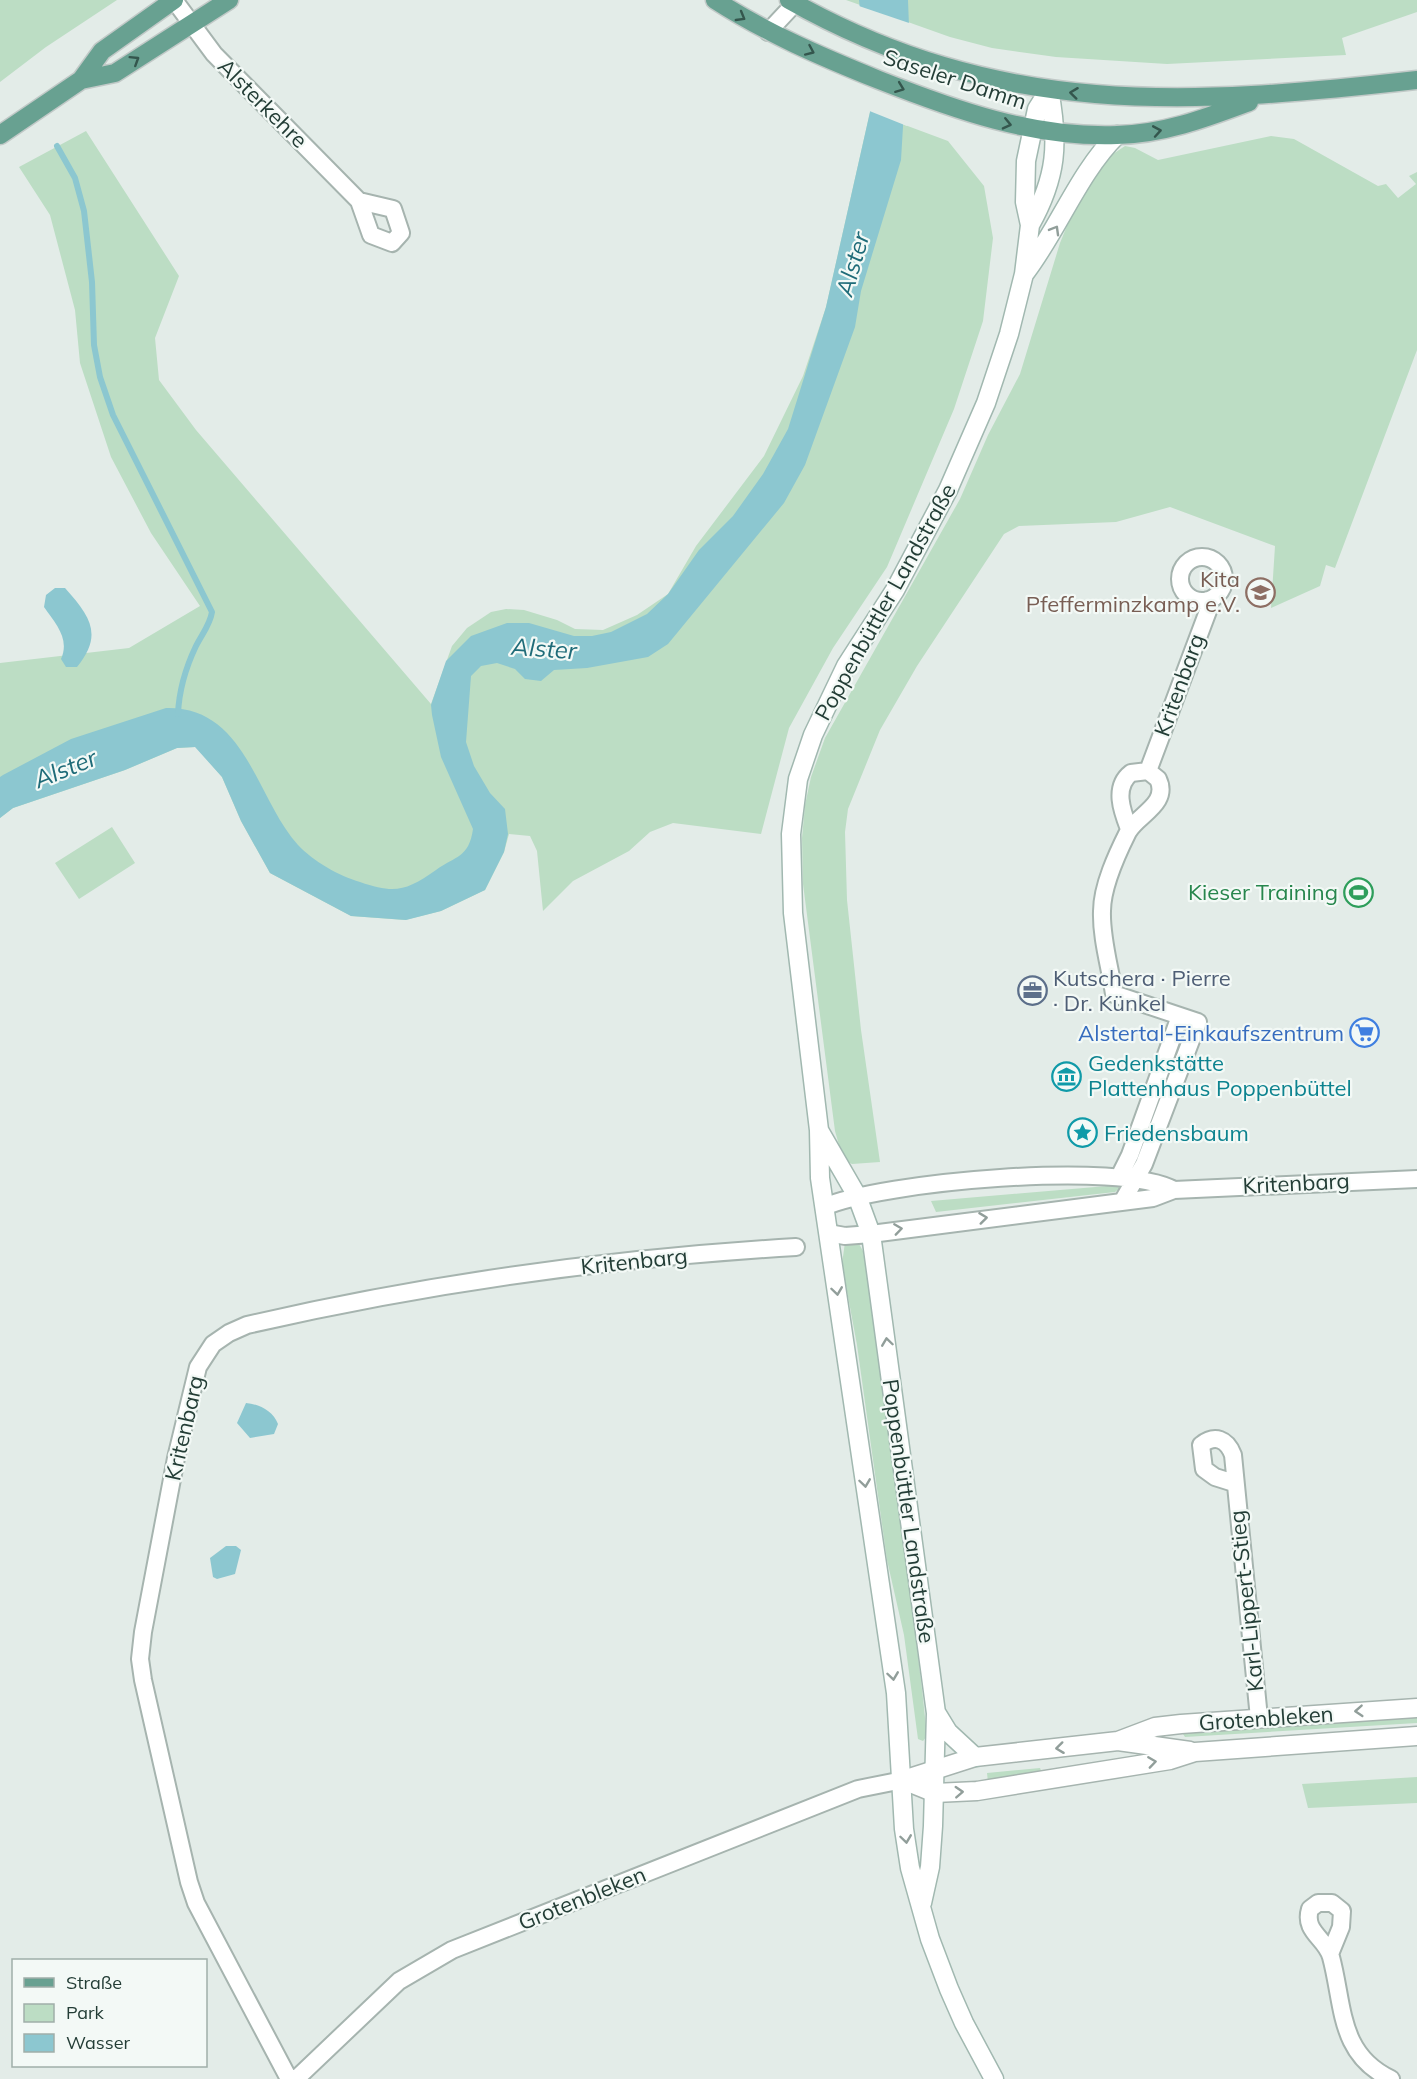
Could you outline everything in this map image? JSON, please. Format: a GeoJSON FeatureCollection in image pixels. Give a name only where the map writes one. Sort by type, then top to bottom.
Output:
{"type":"FeatureCollection","features":[{"type":"Feature","properties":{"kind":"main road"},"geometry":{"type":"LineString","coordinates":[[0,135],[81,80],[102,51],[174,0]]}},
{"type":"Feature","properties":{"kind":"main road"},"geometry":{"type":"LineString","coordinates":[[81,80],[116,73],[229,0]]}},
{"type":"Feature","properties":{"kind":"main road","name":"Saseler Damm"},"geometry":{"type":"LineString","coordinates":[[714,0],[768,32],[852,69],[982,118],[1032,129],[1117,135],[1194,123],[1265,96]]}},
{"type":"Feature","properties":{"kind":"main road","name":"Saseler Damm"},"geometry":{"type":"LineString","coordinates":[[794,1],[852,33],[950,68],[1049,90],[1143,98],[1265,96],[1417,80]]}},
{"type":"Feature","properties":{"kind":"main road","name":"Poppenbüttler Landstraße"},"geometry":{"type":"LineString","coordinates":[[1030,225],[1025,202],[1026,161],[1037,109],[1049,90]]}},
{"type":"Feature","properties":{"kind":"main road","name":"Poppenbüttler Landstraße"},"geometry":{"type":"LineString","coordinates":[[994,2079],[964,2024],[949,1989],[930,1939],[909,1858],[904,1821],[896,1693],[819,1165],[819,1130],[793,913],[791,834],[798,779],[813,735],[846,666],[895,591],[968,448],[999,367],[1024,274],[1030,225],[1049,184],[1056,132],[1049,90]]}},
{"type":"Feature","properties":{"kind":"main road"},"geometry":{"type":"LineString","coordinates":[[1024,274],[1046,246],[1097,157],[1117,135]]}},
{"type":"Feature","properties":{"kind":"main road","name":"Poppenbüttler Landstraße"},"geometry":{"type":"LineString","coordinates":[[819,1130],[857,1196],[871,1234],[936,1713],[936,1769],[930,1868],[922,1905]]}},
{"type":"Feature","properties":{"kind":"main road","name":"Grotenbleken"},"geometry":{"type":"LineString","coordinates":[[903,1780],[975,1757],[1118,1741],[1155,1727],[1417,1708]]}},
{"type":"Feature","properties":{"kind":"main road"},"geometry":{"type":"LineString","coordinates":[[936,1713],[948,1732],[975,1757]]}},
{"type":"Feature","properties":{"kind":"main road","name":"Grotenbleken"},"geometry":{"type":"LineString","coordinates":[[1118,1741],[1195,1752],[1417,1736]]}},
{"type":"Feature","properties":{"kind":"main road","name":"Grotenbleken"},"geometry":{"type":"LineString","coordinates":[[903,1780],[935,1793],[977,1791],[1170,1760],[1195,1752]]}},
{"type":"Feature","properties":{"kind":"street","name":"Alsterkehre"},"geometry":{"type":"LineString","coordinates":[[174,0],[214,54],[359,201]]}},
{"type":"Feature","properties":{"kind":"street"},"geometry":{"type":"LineString","coordinates":[[768,32],[794,1]]}},
{"type":"Feature","properties":{"kind":"street","name":"Kritenbarg"},"geometry":{"type":"LineString","coordinates":[[1148,771],[1208,610],[1208,600]]}},
{"type":"Feature","properties":{"kind":"street"},"geometry":{"type":"LineString","coordinates":[[1122,1202],[1137,1178],[1198,1022],[1114,994],[1102,910],[1107,883],[1129,829],[1146,816],[1160,792],[1158,779],[1148,771],[1131,773],[1121,787],[1123,812],[1129,829]]}},
{"type":"Feature","properties":{"kind":"street"},"geometry":{"type":"LineString","coordinates":[[1119,1177],[1130,1155],[1180,1016]]}},
{"type":"Feature","properties":{"kind":"street","name":"Kritenbarg"},"geometry":{"type":"LineString","coordinates":[[824,1207],[857,1196],[1010,1177],[1137,1178],[1156,1182],[1174,1190]]}},
{"type":"Feature","properties":{"kind":"street","name":"Kritenbarg"},"geometry":{"type":"LineString","coordinates":[[828,1233],[845,1236],[871,1234],[1122,1202],[1162,1196],[1174,1190],[1417,1179]]}},
{"type":"Feature","properties":{"kind":"street","name":"Kritenbarg"},"geometry":{"type":"LineString","coordinates":[[289,2079],[196,1903],[189,1882],[140,1659],[176,1458],[191,1386],[203,1355],[229,1333],[247,1326],[379,1296],[539,1271],[706,1253],[796,1247]]}},
{"type":"Feature","properties":{"kind":"street","name":"Karl-Lippert-Stieg"},"geometry":{"type":"LineString","coordinates":[[1234,1483],[1259,1718]]}},
{"type":"Feature","properties":{"kind":"street","name":"Grotenbleken"},"geometry":{"type":"LineString","coordinates":[[296,2079],[399,1981],[452,1950],[840,1796],[878,1784],[903,1780]]}},
{"type":"Feature","properties":{"kind":"street"},"geometry":{"type":"LineString","coordinates":[[1330,1954],[1343,2017],[1352,2043],[1364,2060],[1391,2079]]}},
{"type":"Feature","properties":{"kind":"green space"},"geometry":{"type":"Polygon","coordinates":[[[0,0],[117,0],[46,47],[0,82],[0,0]]]}},
{"type":"Feature","properties":{"kind":"green space"},"geometry":{"type":"Polygon","coordinates":[[[846,0],[1417,0],[1417,12],[1342,38],[1346,55],[1167,64],[1056,57],[992,48],[950,37],[846,0]]]}},
{"type":"Feature","properties":{"kind":"green space"},"geometry":{"type":"Polygon","coordinates":[[[870,112],[948,141],[984,186],[993,238],[983,321],[954,409],[887,567],[833,648],[789,728],[761,834],[673,823],[650,832],[629,851],[573,881],[543,911],[537,851],[530,836],[509,834],[504,852],[485,890],[441,911],[405,920],[351,916],[270,873],[241,821],[222,777],[196,747],[177,748],[125,770],[13,808],[0,818],[0,663],[129,648],[200,606],[151,533],[111,457],[80,363],[75,310],[50,215],[19,167],[86,131],[179,276],[155,338],[159,380],[196,430],[431,704],[452,646],[467,628],[491,612],[506,609],[524,610],[557,620],[575,629],[603,630],[637,615],[668,594],[696,546],[764,456],[803,376],[826,307],[870,112]]]}},
{"type":"Feature","properties":{"kind":"green space"},"geometry":{"type":"Polygon","coordinates":[[[1271,136],[1294,139],[1378,186],[1386,184],[1398,198],[1416,184],[1409,176],[1417,172],[1417,350],[1335,568],[1326,565],[1320,586],[1271,608],[1275,546],[1170,507],[1116,522],[1019,526],[1004,534],[917,666],[880,730],[848,809],[845,832],[847,900],[861,1030],[880,1162],[852,1164],[843,1159],[835,1131],[803,884],[802,838],[805,805],[811,777],[825,738],[960,499],[988,435],[1020,374],[1060,243],[1073,211],[1107,158],[1125,146],[1135,148],[1158,160],[1271,136]]]}},
{"type":"Feature","properties":{"kind":"green space"},"geometry":{"type":"Polygon","coordinates":[[[112,827],[135,863],[79,899],[55,863],[112,827]]]}},
{"type":"Feature","properties":{"kind":"green space"},"geometry":{"type":"Polygon","coordinates":[[[1119,1185],[1120,1188],[1115,1192],[936,1212],[931,1201],[1119,1185]]]}},
{"type":"Feature","properties":{"kind":"green space"},"geometry":{"type":"Polygon","coordinates":[[[850,1240],[859,1244],[863,1251],[884,1380],[922,1689],[927,1736],[923,1741],[918,1739],[904,1635],[887,1560],[857,1345],[842,1264],[845,1242],[850,1240]]]}},
{"type":"Feature","properties":{"kind":"green space"},"geometry":{"type":"Polygon","coordinates":[[[1417,1714],[1417,1723],[1185,1737],[1183,1734],[1184,1730],[1417,1714]]]}},
{"type":"Feature","properties":{"kind":"green space"},"geometry":{"type":"Polygon","coordinates":[[[1040,1768],[1042,1773],[988,1782],[987,1773],[1040,1768]]]}},
{"type":"Feature","properties":{"kind":"green space"},"geometry":{"type":"Polygon","coordinates":[[[1417,1777],[1417,1803],[1308,1808],[1302,1784],[1417,1777]]]}},
{"type":"Feature","properties":{"kind":"water","name":"Alster"},"geometry":{"type":"Polygon","coordinates":[[[859,0],[908,0],[909,26],[901,160],[861,291],[855,327],[805,465],[784,503],[668,644],[648,657],[587,668],[554,670],[541,681],[525,679],[515,669],[497,663],[481,666],[471,676],[466,742],[474,766],[490,793],[505,809],[508,834],[504,852],[485,890],[441,911],[406,920],[351,916],[270,873],[241,821],[222,777],[195,747],[177,748],[125,770],[13,808],[0,818],[0,777],[3,775],[71,739],[166,708],[193,711],[214,722],[232,738],[246,758],[284,826],[298,845],[319,862],[344,876],[372,886],[400,888],[416,882],[465,851],[473,829],[441,757],[431,705],[446,661],[471,636],[507,623],[529,623],[574,636],[592,636],[611,632],[647,614],[668,594],[699,550],[733,516],[763,474],[788,429],[826,307],[870,112],[859,0]]]}},
{"type":"Feature","properties":{"kind":"water"},"geometry":{"type":"Polygon","coordinates":[[[55,588],[65,588],[82,608],[90,626],[90,645],[77,667],[66,667],[61,659],[63,638],[44,607],[46,595],[55,588]]]}},
{"type":"Feature","properties":{"kind":"water"},"geometry":{"type":"Polygon","coordinates":[[[246,1403],[261,1407],[273,1415],[278,1424],[274,1434],[250,1438],[237,1423],[246,1403]]]}},
{"type":"Feature","properties":{"kind":"water"},"geometry":{"type":"Polygon","coordinates":[[[226,1546],[236,1546],[241,1550],[235,1574],[217,1579],[213,1577],[210,1558],[226,1546]]]}},
{"type":"Feature","properties":{"kind":"pier"},"geometry":{"type":"Polygon","coordinates":[[[856,5],[912,24],[907,126],[867,110],[856,5]]]}},
{"type":"Feature","properties":{"kind":"waterway"},"geometry":{"type":"LineString","coordinates":[[57,146],[75,178],[84,211],[92,282],[94,345],[100,377],[113,415],[212,612],[210,621],[186,670],[181,687],[178,714]]}},
{"type":"Feature","properties":{"kind":"place","name":"Kita Pfefferminzkamp e.V."},"geometry":{"type":"Point","coordinates":[1261,592]}},
{"type":"Feature","properties":{"kind":"place","name":"Kieser Training"},"geometry":{"type":"Point","coordinates":[1359,892]}},
{"type":"Feature","properties":{"kind":"place","name":"Kutschera · Pierre · Dr. Künkel"},"geometry":{"type":"Point","coordinates":[1032,991]}},
{"type":"Feature","properties":{"kind":"place","name":"Alstertal-Einkaufszentrum"},"geometry":{"type":"Point","coordinates":[1365,1033]}},
{"type":"Feature","properties":{"kind":"place","name":"Gedenkstätte Plattenhaus Poppenbüttel"},"geometry":{"type":"Point","coordinates":[1067,1076]}},
{"type":"Feature","properties":{"kind":"place","name":"Friedensbaum"},"geometry":{"type":"Point","coordinates":[1083,1133]}}]}
